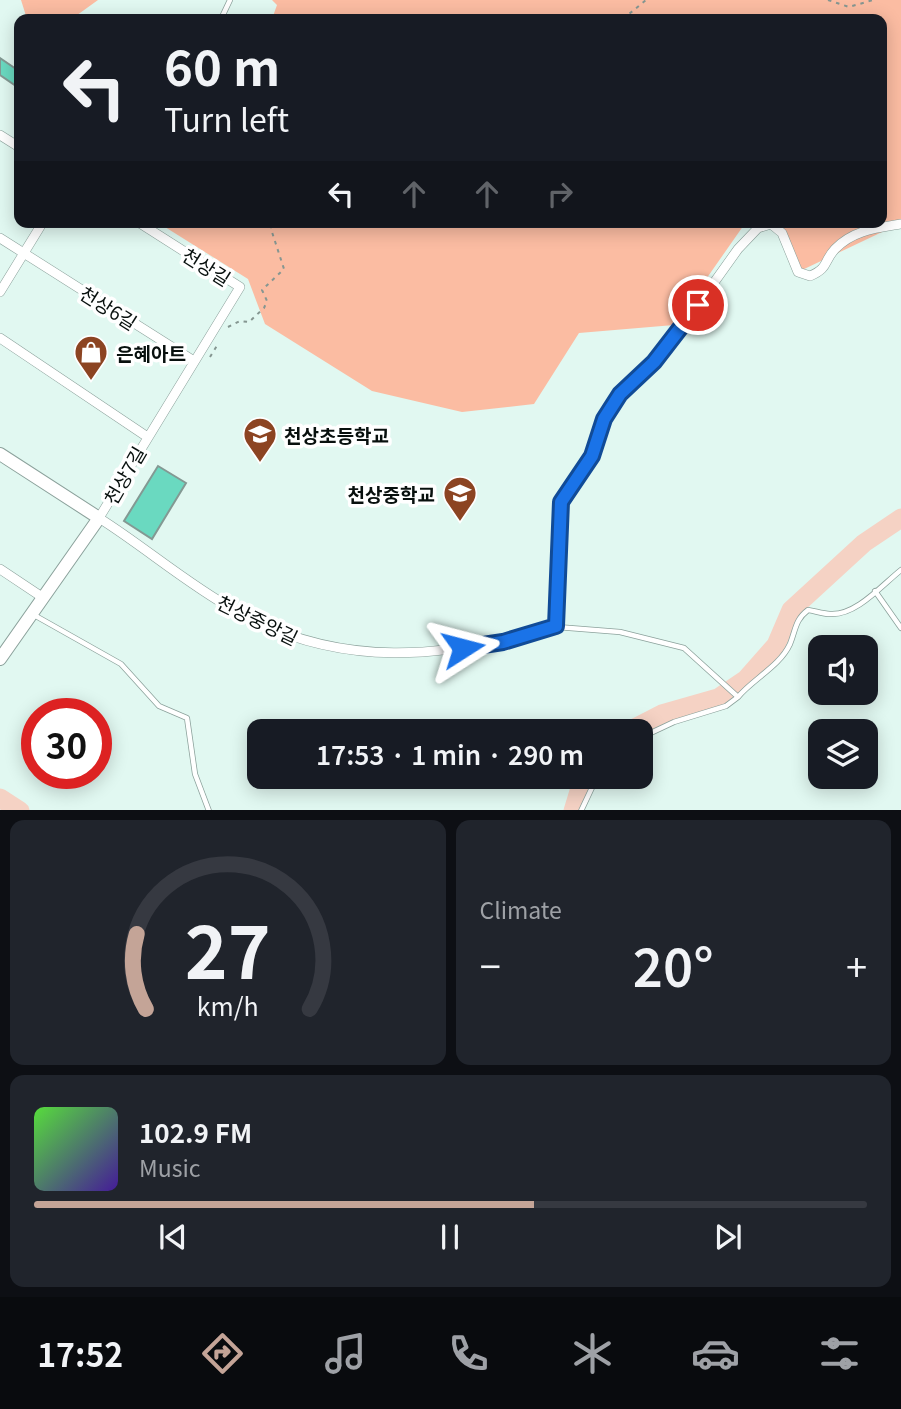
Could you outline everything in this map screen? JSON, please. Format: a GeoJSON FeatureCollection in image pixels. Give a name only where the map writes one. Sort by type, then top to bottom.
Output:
{"type":"FeatureCollection","features":[{"type":"Feature","properties":{"kind":"street"},"geometry":{"type":"LineString","coordinates":[[0,292],[39,228]]}},
{"type":"Feature","properties":{"kind":"street","name":"천상길"},"geometry":{"type":"LineString","coordinates":[[147,228],[240,287]]}},
{"type":"Feature","properties":{"kind":"street"},"geometry":{"type":"LineString","coordinates":[[556,626],[561,502],[587,466],[604,419],[620,394],[661,354],[738,249],[758,228]]}},
{"type":"Feature","properties":{"kind":"street"},"geometry":{"type":"LineString","coordinates":[[776,228],[782,233],[798,272],[810,276],[824,270],[834,250],[858,232],[880,228]]}},
{"type":"Feature","properties":{"kind":"street","name":"천상6길"},"geometry":{"type":"LineString","coordinates":[[0,238],[194,360]]}},
{"type":"Feature","properties":{"kind":"street","name":"천상7길"},"geometry":{"type":"LineString","coordinates":[[0,659],[99,518],[146,436],[240,287]]}},
{"type":"Feature","properties":{"kind":"street"},"geometry":{"type":"LineString","coordinates":[[0,338],[146,436]]}},
{"type":"Feature","properties":{"kind":"street","name":"천상중앙길"},"geometry":{"type":"LineString","coordinates":[[0,454],[236,611],[299,640],[327,648],[395,652],[443,651],[503,642],[556,626]]}},
{"type":"Feature","properties":{"kind":"street"},"geometry":{"type":"LineString","coordinates":[[0,569],[42,597]]}},
{"type":"Feature","properties":{"kind":"lane"},"geometry":{"type":"LineString","coordinates":[[653,732],[674,722],[726,706],[775,663],[789,645],[797,619],[802,614],[808,610],[842,613],[876,591],[901,570]]}},
{"type":"Feature","properties":{"kind":"lane"},"geometry":{"type":"LineString","coordinates":[[876,591],[901,628]]}},
{"type":"Feature","properties":{"kind":"lane"},"geometry":{"type":"LineString","coordinates":[[31,613],[121,664],[159,706],[187,718],[195,774],[209,810]]}},
{"type":"Feature","properties":{"kind":"lane"},"geometry":{"type":"LineString","coordinates":[[556,626],[620,632],[672,643],[684,648],[736,695]]}},
{"type":"Feature","properties":{"kind":"lane"},"geometry":{"type":"LineString","coordinates":[[581,810],[591,789]]}},
{"type":"Feature","properties":{"kind":"path"},"geometry":{"type":"LineString","coordinates":[[629,14],[646,0]]}},
{"type":"Feature","properties":{"kind":"path"},"geometry":{"type":"LineString","coordinates":[[828,0],[849,7],[873,0]]}},
{"type":"Feature","properties":{"kind":"path"},"geometry":{"type":"LineString","coordinates":[[227,328],[240,321],[249,322],[256,317],[267,301],[262,290],[284,269],[273,228]]}},
{"type":"Feature","properties":{"kind":"path"},"geometry":{"type":"LineString","coordinates":[[194,360],[206,361],[222,337]]}},
{"type":"Feature","properties":{"kind":"shaded area"},"geometry":{"type":"Polygon","coordinates":[[[21,0],[98,0],[79,14],[25,14],[21,0]]]}},
{"type":"Feature","properties":{"kind":"shaded area"},"geometry":{"type":"Polygon","coordinates":[[[272,0],[901,0],[901,223],[800,271],[775,228],[887,228],[887,14],[274,14],[277,5],[272,0]]]}},
{"type":"Feature","properties":{"kind":"shaded area"},"geometry":{"type":"Polygon","coordinates":[[[167,228],[742,228],[674,325],[579,333],[534,404],[462,412],[372,391],[265,324],[248,279],[167,228]]]}},
{"type":"Feature","properties":{"kind":"building"},"geometry":{"type":"Polygon","coordinates":[[[0,58],[14,68],[14,85],[0,75],[0,58]]]}},
{"type":"Feature","properties":{"kind":"building"},"geometry":{"type":"Polygon","coordinates":[[[158,466],[186,483],[152,539],[124,521],[158,466]]]}},
{"type":"Feature","properties":{"kind":"waterway"},"geometry":{"type":"LineString","coordinates":[[652,719],[718,698],[746,679],[776,645],[791,610],[864,543],[901,518]]}},
{"type":"Feature","properties":{"kind":"waterway"},"geometry":{"type":"LineString","coordinates":[[573,810],[580,789]]}},
{"type":"Feature","properties":{"kind":"waterway"},"geometry":{"type":"LineString","coordinates":[[0,798],[18,810]]}},
{"type":"Feature","properties":{"kind":"place","name":"은혜아트"},"geometry":{"type":"Point","coordinates":[91,382]}},
{"type":"Feature","properties":{"kind":"place","name":"천상초등학교"},"geometry":{"type":"Point","coordinates":[260,464]}},
{"type":"Feature","properties":{"kind":"place","name":"천상중학교"},"geometry":{"type":"Point","coordinates":[460,523]}},
{"type":"Feature","properties":{"kind":"route"},"geometry":{"type":"LineString","coordinates":[[463,648],[503,642],[556,626],[560,584],[561,502],[592,456],[604,419],[620,394],[654,362],[698,305]]}}]}
